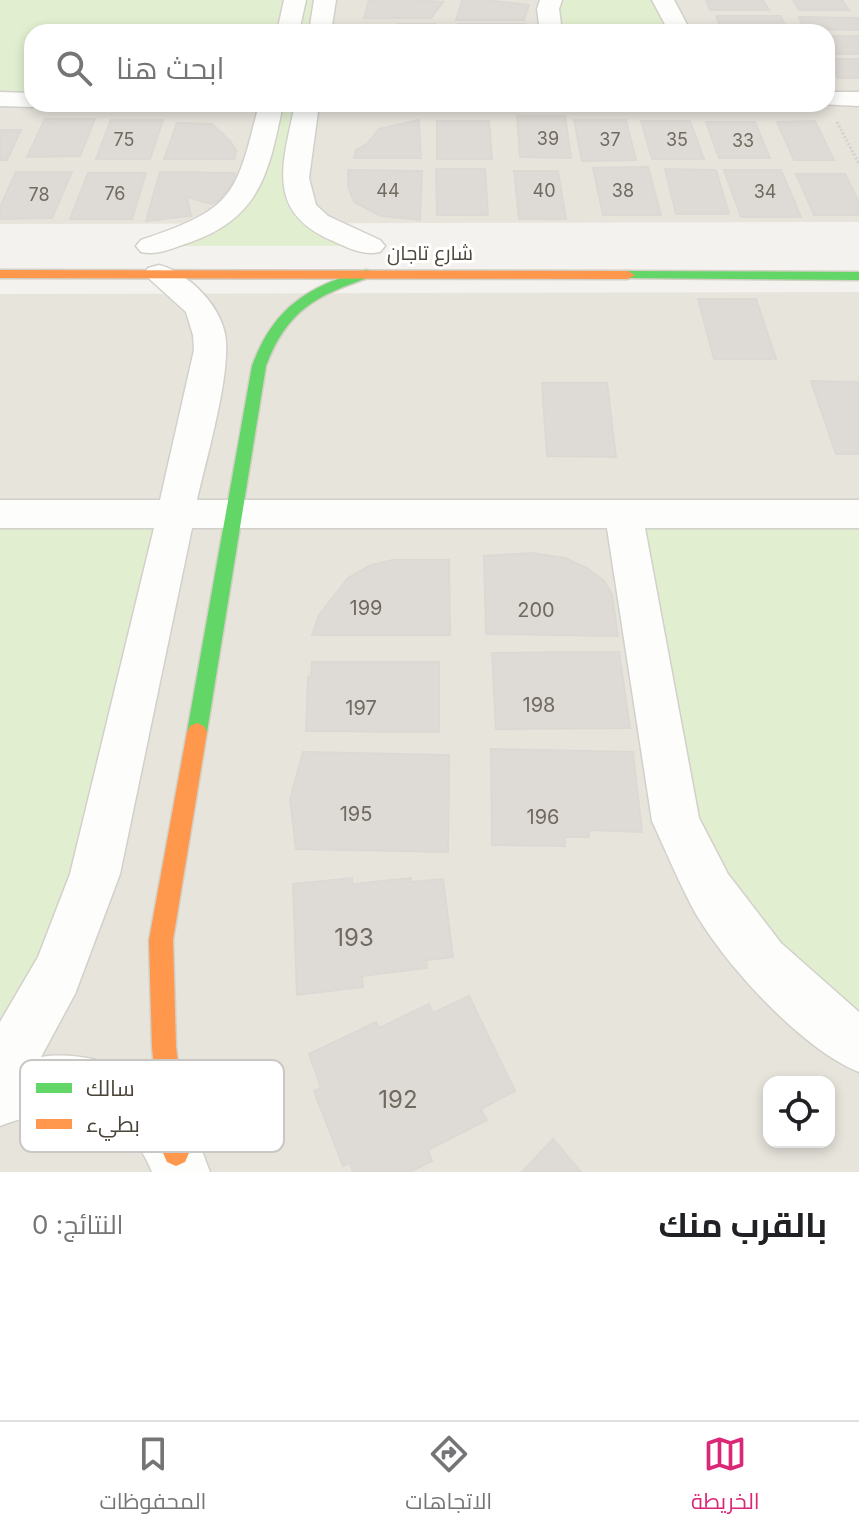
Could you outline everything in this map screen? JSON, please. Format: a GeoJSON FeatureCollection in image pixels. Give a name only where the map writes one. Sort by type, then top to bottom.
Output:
{"type":"FeatureCollection","features":[{"type":"Feature","properties":{"kind":"street"},"geometry":{"type":"LineString","coordinates":[[290,24],[295,0]]}},
{"type":"Feature","properties":{"kind":"street"},"geometry":{"type":"LineString","coordinates":[[321,24],[325,0]]}},
{"type":"Feature","properties":{"kind":"street"},"geometry":{"type":"LineString","coordinates":[[550,24],[548,9],[551,0]]}},
{"type":"Feature","properties":{"kind":"street"},"geometry":{"type":"LineString","coordinates":[[663,0],[676,24]]}},
{"type":"Feature","properties":{"kind":"street"},"geometry":{"type":"LineString","coordinates":[[0,99],[24,100]]}},
{"type":"Feature","properties":{"kind":"street"},"geometry":{"type":"LineString","coordinates":[[835,106],[859,99]]}},
{"type":"Feature","properties":{"kind":"street"},"geometry":{"type":"LineString","coordinates":[[0,1068],[48,994],[76,932],[95,874],[211,343],[207,322],[196,303],[149,255],[211,223],[233,208],[247,192],[255,175],[269,112]]}},
{"type":"Feature","properties":{"kind":"street"},"geometry":{"type":"LineString","coordinates":[[306,112],[295,192],[303,208],[318,223],[341,236],[377,246]]}},
{"type":"Feature","properties":{"kind":"street","name":"شارع تاجان"},"geometry":{"type":"LineString","coordinates":[[0,274],[198,246]]}},
{"type":"Feature","properties":{"kind":"street","name":"شارع تاجان"},"geometry":{"type":"LineString","coordinates":[[323,246],[377,246]]}},
{"type":"Feature","properties":{"kind":"street","name":"شارع تاجان"},"geometry":{"type":"LineString","coordinates":[[149,255],[366,274],[720,268],[859,276]]}},
{"type":"Feature","properties":{"kind":"street"},"geometry":{"type":"LineString","coordinates":[[166,1060],[161,1021],[161,940],[264,341],[280,319],[303,300],[332,285],[366,274]]}},
{"type":"Feature","properties":{"kind":"street"},"geometry":{"type":"LineString","coordinates":[[0,514],[858,517]]}},
{"type":"Feature","properties":{"kind":"street"},"geometry":{"type":"LineString","coordinates":[[624,514],[676,821],[710,891],[763,961],[833,1027],[859,1045]]}},
{"type":"Feature","properties":{"kind":"street"},"geometry":{"type":"LineString","coordinates":[[0,1098],[20,1088]]}},
{"type":"Feature","properties":{"kind":"path"},"geometry":{"type":"LineString","coordinates":[[833,112],[859,164]]}},
{"type":"Feature","properties":{"kind":"shaded area"},"geometry":{"type":"Polygon","coordinates":[[[0,0],[859,0],[859,222],[0,224],[0,0]]]}},
{"type":"Feature","properties":{"kind":"shaded area"},"geometry":{"type":"Polygon","coordinates":[[[859,292],[859,1172],[0,1172],[0,294],[859,292]]]}},
{"type":"Feature","properties":{"kind":"green space"},"geometry":{"type":"Polygon","coordinates":[[[0,0],[325,0],[321,24],[24,24],[24,100],[0,99],[0,0]]]}},
{"type":"Feature","properties":{"kind":"green space"},"geometry":{"type":"Polygon","coordinates":[[[551,0],[663,0],[676,24],[551,24],[551,0]]]}},
{"type":"Feature","properties":{"kind":"green space"},"geometry":{"type":"Polygon","coordinates":[[[268,112],[306,112],[295,192],[370,246],[151,246],[233,208],[268,112]]]}},
{"type":"Feature","properties":{"kind":"green space"},"geometry":{"type":"Polygon","coordinates":[[[0,514],[176,514],[95,874],[0,1068],[0,514]]]}},
{"type":"Feature","properties":{"kind":"green space"},"geometry":{"type":"Polygon","coordinates":[[[624,514],[859,523],[859,1045],[710,891],[624,514]]]}},
{"type":"Feature","properties":{"kind":"building"},"geometry":{"type":"Polygon","coordinates":[[[369,0],[443,2],[431,18],[364,18],[369,0]]]}},
{"type":"Feature","properties":{"kind":"building"},"geometry":{"type":"Polygon","coordinates":[[[462,0],[529,5],[524,20],[456,20],[462,0]]]}},
{"type":"Feature","properties":{"kind":"building"},"geometry":{"type":"Polygon","coordinates":[[[706,0],[763,0],[769,10],[710,10],[706,0]]]}},
{"type":"Feature","properties":{"kind":"building"},"geometry":{"type":"Polygon","coordinates":[[[793,0],[842,0],[849,10],[799,10],[793,0]]]}},
{"type":"Feature","properties":{"kind":"building"},"geometry":{"type":"Polygon","coordinates":[[[716,16],[781,16],[784,24],[720,24],[716,16]]]}},
{"type":"Feature","properties":{"kind":"building"},"geometry":{"type":"Polygon","coordinates":[[[799,17],[858,18],[859,30],[835,30],[835,24],[802,24],[799,17]]]}},
{"type":"Feature","properties":{"kind":"building"},"geometry":{"type":"Polygon","coordinates":[[[835,36],[859,36],[859,54],[835,54],[835,36]]]}},
{"type":"Feature","properties":{"kind":"building"},"geometry":{"type":"Polygon","coordinates":[[[835,59],[859,59],[859,78],[838,78],[835,59]]]}},
{"type":"Feature","properties":{"kind":"building"},"geometry":{"type":"Polygon","coordinates":[[[517,116],[565,116],[571,158],[520,157],[517,116]]]}},
{"type":"Feature","properties":{"kind":"building"},"geometry":{"type":"Polygon","coordinates":[[[45,119],[95,119],[80,156],[27,157],[45,119]]]}},
{"type":"Feature","properties":{"kind":"building"},"geometry":{"type":"Polygon","coordinates":[[[111,120],[163,120],[150,159],[96,159],[111,120]]]}},
{"type":"Feature","properties":{"kind":"building"},"geometry":{"type":"Polygon","coordinates":[[[419,120],[421,158],[354,158],[356,150],[367,144],[379,129],[419,120]]]}},
{"type":"Feature","properties":{"kind":"building"},"geometry":{"type":"Polygon","coordinates":[[[574,120],[626,120],[636,160],[582,161],[574,120]]]}},
{"type":"Feature","properties":{"kind":"building"},"geometry":{"type":"Polygon","coordinates":[[[437,121],[489,121],[492,159],[437,159],[437,121]]]}},
{"type":"Feature","properties":{"kind":"building"},"geometry":{"type":"Polygon","coordinates":[[[641,121],[690,121],[704,159],[652,159],[641,121]]]}},
{"type":"Feature","properties":{"kind":"building"},"geometry":{"type":"Polygon","coordinates":[[[815,121],[834,160],[794,160],[777,122],[815,121]]]}},
{"type":"Feature","properties":{"kind":"building"},"geometry":{"type":"Polygon","coordinates":[[[706,122],[755,122],[770,158],[719,158],[706,122]]]}},
{"type":"Feature","properties":{"kind":"building"},"geometry":{"type":"Polygon","coordinates":[[[177,123],[212,124],[236,150],[235,159],[164,159],[177,123]]]}},
{"type":"Feature","properties":{"kind":"building"},"geometry":{"type":"Polygon","coordinates":[[[0,130],[21,130],[7,160],[0,160],[0,130]]]}},
{"type":"Feature","properties":{"kind":"building"},"geometry":{"type":"Polygon","coordinates":[[[648,167],[661,215],[603,215],[593,168],[648,167]]]}},
{"type":"Feature","properties":{"kind":"building"},"geometry":{"type":"Polygon","coordinates":[[[436,169],[485,169],[488,215],[437,215],[436,169]]]}},
{"type":"Feature","properties":{"kind":"building"},"geometry":{"type":"Polygon","coordinates":[[[665,169],[716,170],[729,214],[676,214],[665,169]]]}},
{"type":"Feature","properties":{"kind":"building"},"geometry":{"type":"Polygon","coordinates":[[[348,170],[422,171],[420,220],[381,216],[354,202],[348,187],[348,170]]]}},
{"type":"Feature","properties":{"kind":"building"},"geometry":{"type":"Polygon","coordinates":[[[724,170],[781,170],[801,217],[741,217],[724,170]]]}},
{"type":"Feature","properties":{"kind":"building"},"geometry":{"type":"Polygon","coordinates":[[[514,171],[558,171],[566,219],[519,219],[514,171]]]}},
{"type":"Feature","properties":{"kind":"building"},"geometry":{"type":"Polygon","coordinates":[[[16,172],[72,172],[52,218],[0,219],[0,207],[16,172]]]}},
{"type":"Feature","properties":{"kind":"building"},"geometry":{"type":"Polygon","coordinates":[[[160,172],[235,173],[231,187],[218,201],[211,204],[187,197],[191,216],[146,221],[160,172]]]}},
{"type":"Feature","properties":{"kind":"building"},"geometry":{"type":"Polygon","coordinates":[[[88,173],[146,173],[132,219],[70,219],[88,173]]]}},
{"type":"Feature","properties":{"kind":"building"},"geometry":{"type":"Polygon","coordinates":[[[796,174],[845,174],[859,202],[859,215],[814,215],[796,174]]]}},
{"type":"Feature","properties":{"kind":"building"},"geometry":{"type":"Polygon","coordinates":[[[698,299],[756,299],[776,359],[714,359],[698,299]]]}},
{"type":"Feature","properties":{"kind":"building"},"geometry":{"type":"Polygon","coordinates":[[[811,381],[859,382],[859,454],[836,454],[811,381]]]}},
{"type":"Feature","properties":{"kind":"building"},"geometry":{"type":"Polygon","coordinates":[[[542,383],[607,383],[616,457],[547,456],[542,383]]]}},
{"type":"Feature","properties":{"kind":"building"},"geometry":{"type":"Polygon","coordinates":[[[532,553],[565,558],[587,568],[604,581],[612,594],[618,636],[486,634],[484,556],[532,553]]]}},
{"type":"Feature","properties":{"kind":"building"},"geometry":{"type":"Polygon","coordinates":[[[393,560],[449,560],[450,635],[312,635],[319,615],[348,578],[371,565],[393,560]]]}},
{"type":"Feature","properties":{"kind":"building"},"geometry":{"type":"Polygon","coordinates":[[[619,652],[630,728],[496,729],[492,653],[619,652]]]}},
{"type":"Feature","properties":{"kind":"building"},"geometry":{"type":"Polygon","coordinates":[[[312,662],[439,662],[439,732],[306,731],[308,677],[311,677],[312,662]]]}},
{"type":"Feature","properties":{"kind":"building"},"geometry":{"type":"Polygon","coordinates":[[[491,749],[633,752],[642,832],[589,830],[589,837],[565,837],[565,846],[492,845],[491,749]]]}},
{"type":"Feature","properties":{"kind":"building"},"geometry":{"type":"Polygon","coordinates":[[[303,752],[449,755],[448,852],[296,849],[290,799],[303,752]]]}},
{"type":"Feature","properties":{"kind":"building"},"geometry":{"type":"Polygon","coordinates":[[[352,878],[352,884],[411,878],[411,882],[443,879],[453,957],[426,960],[427,968],[362,976],[363,987],[297,995],[293,884],[352,878]]]}},
{"type":"Feature","properties":{"kind":"building"},"geometry":{"type":"Polygon","coordinates":[[[469,996],[515,1091],[481,1109],[487,1120],[428,1150],[432,1161],[410,1172],[353,1172],[350,1163],[343,1166],[314,1091],[321,1088],[309,1054],[376,1022],[379,1028],[429,1004],[433,1013],[469,996]]]}},
{"type":"Feature","properties":{"kind":"building"},"geometry":{"type":"Polygon","coordinates":[[[553,1139],[581,1172],[522,1172],[553,1139]]]}},
{"type":"Feature","properties":{"kind":"traffic: fast"},"geometry":{"type":"LineString","coordinates":[[197,732],[259,366],[276,329],[286,316],[313,295],[366,274]]}},
{"type":"Feature","properties":{"kind":"traffic: fast"},"geometry":{"type":"LineString","coordinates":[[628,275],[859,276]]}},
{"type":"Feature","properties":{"kind":"traffic: slow"},"geometry":{"type":"LineString","coordinates":[[0,274],[628,275]]}},
{"type":"Feature","properties":{"kind":"traffic: slow"},"geometry":{"type":"LineString","coordinates":[[165,1060],[161,940],[197,732]]}}]}
